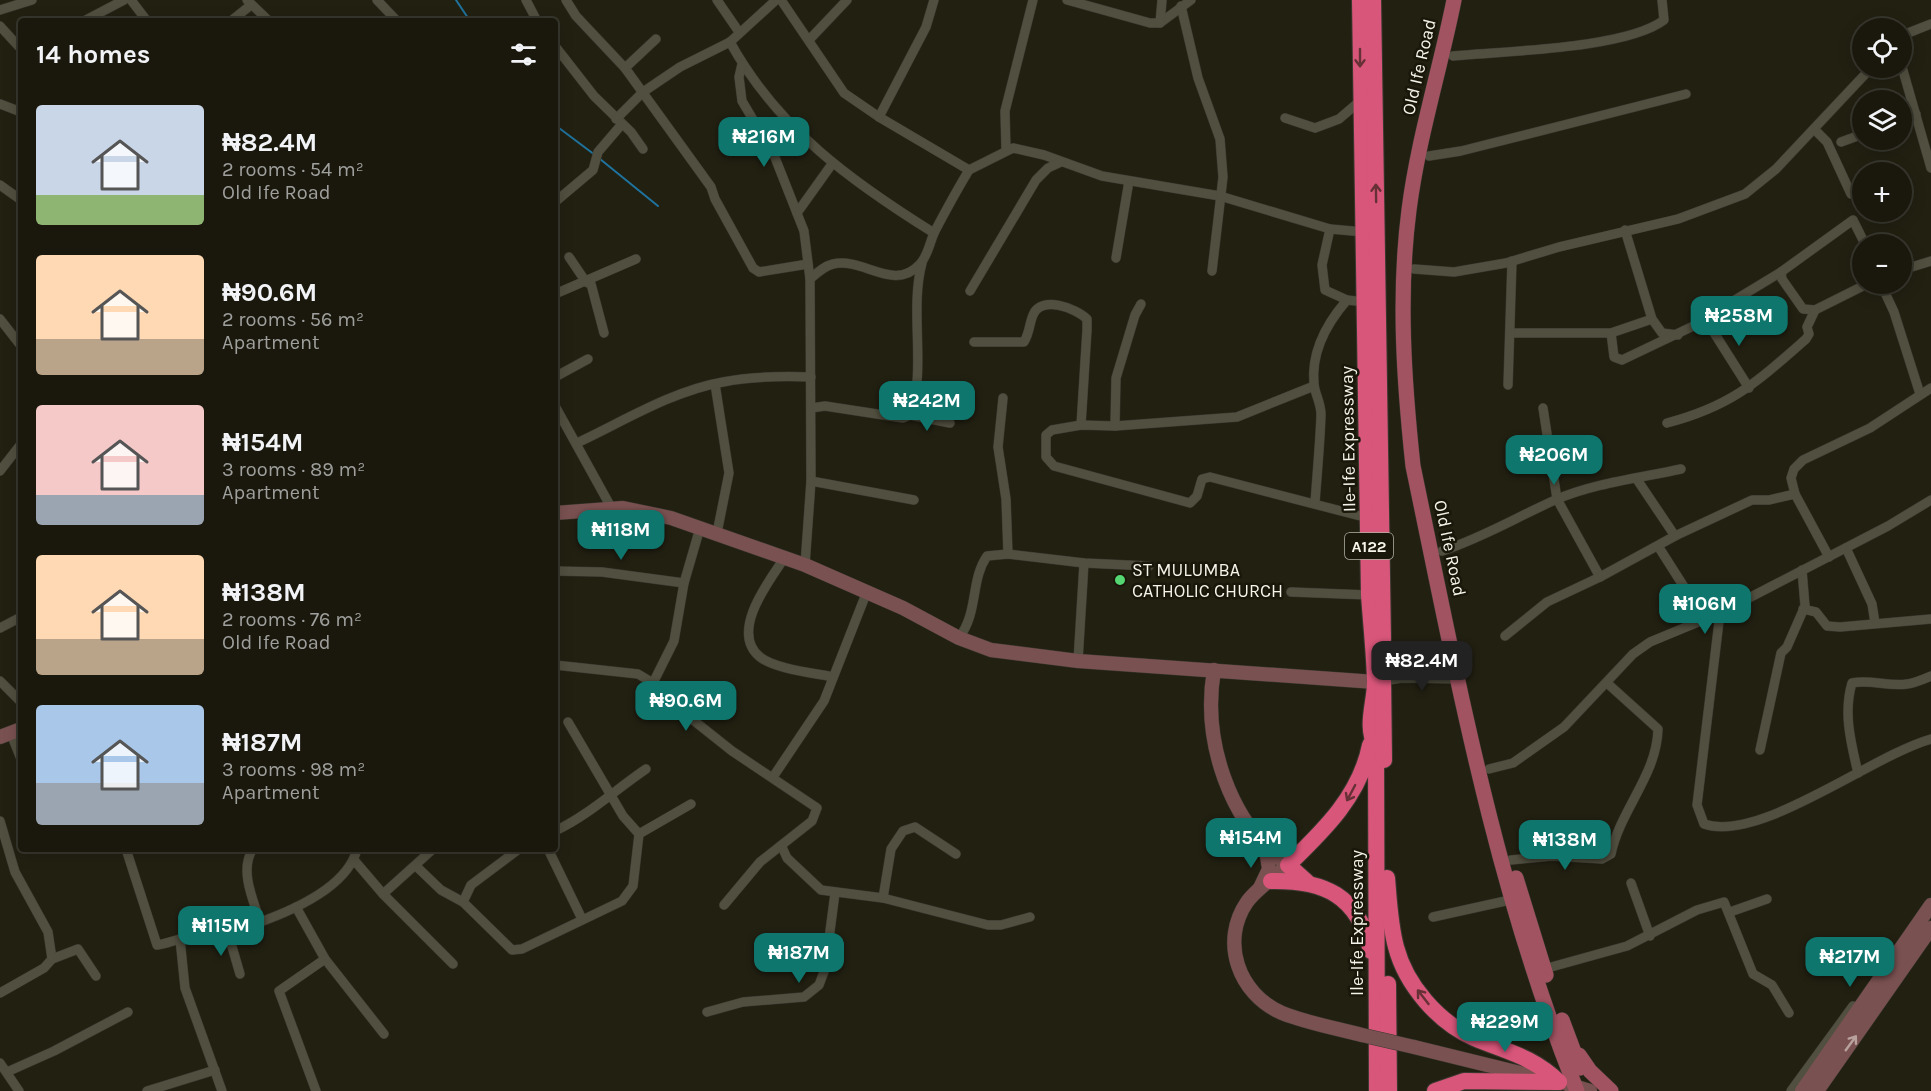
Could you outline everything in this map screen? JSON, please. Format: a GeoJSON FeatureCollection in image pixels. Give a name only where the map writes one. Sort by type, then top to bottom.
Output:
{"type":"FeatureCollection","features":[{"type":"Feature","properties":{"kind":"highway","name":"Ile-Ife Expressway"},"geometry":{"type":"LineString","coordinates":[[1360,0],[1369,595],[1379,682],[1371,700],[1372,739],[1376,747],[1377,1091]]}},
{"type":"Feature","properties":{"kind":"highway","name":"Ile-Ife Expressway"},"geometry":{"type":"LineString","coordinates":[[1373,0],[1379,682],[1387,878],[1389,1091]]}},
{"type":"Feature","properties":{"kind":"highway"},"geometry":{"type":"LineString","coordinates":[[1372,739],[1362,772],[1346,802],[1323,831],[1288,865],[1307,882],[1332,891],[1353,910],[1363,924],[1372,959],[1376,989]]}},
{"type":"Feature","properties":{"kind":"highway"},"geometry":{"type":"LineString","coordinates":[[1387,878],[1398,953],[1408,975],[1429,1005],[1464,1032],[1542,1066],[1550,1086],[1464,1080],[1435,1091]]}},
{"type":"Feature","properties":{"kind":"highway"},"geometry":{"type":"LineString","coordinates":[[1265,886],[1307,882]]}},
{"type":"Feature","properties":{"kind":"main road","name":"Old Ife Road"},"geometry":{"type":"LineString","coordinates":[[1454,0],[1418,156],[1409,210],[1403,270],[1408,418],[1413,466],[1511,860],[1567,1047]]}},
{"type":"Feature","properties":{"kind":"main road","name":"Old Ife Road"},"geometry":{"type":"LineString","coordinates":[[1463,0],[1453,56],[1428,156],[1419,210],[1414,269],[1418,417],[1423,464],[1442,551],[1458,650],[1458,679],[1510,900],[1584,1090]]}},
{"type":"Feature","properties":{"kind":"main road"},"geometry":{"type":"LineString","coordinates":[[1542,1066],[1567,1047],[1611,1091]]}},
{"type":"Feature","properties":{"kind":"street"},"geometry":{"type":"LineString","coordinates":[[0,10],[32,0]]}},
{"type":"Feature","properties":{"kind":"street"},"geometry":{"type":"LineString","coordinates":[[90,18],[124,0]]}},
{"type":"Feature","properties":{"kind":"street"},"geometry":{"type":"LineString","coordinates":[[131,0],[145,18]]}},
{"type":"Feature","properties":{"kind":"street"},"geometry":{"type":"LineString","coordinates":[[377,0],[394,18]]}},
{"type":"Feature","properties":{"kind":"street"},"geometry":{"type":"LineString","coordinates":[[526,0],[535,18]]}},
{"type":"Feature","properties":{"kind":"street"},"geometry":{"type":"LineString","coordinates":[[566,0],[576,15],[625,68],[711,187],[715,199],[753,268],[759,272],[808,264]]}},
{"type":"Feature","properties":{"kind":"street"},"geometry":{"type":"LineString","coordinates":[[717,0],[739,32]]}},
{"type":"Feature","properties":{"kind":"street"},"geometry":{"type":"LineString","coordinates":[[558,199],[593,170],[598,152],[643,92],[680,68],[730,42],[776,0]]}},
{"type":"Feature","properties":{"kind":"street"},"geometry":{"type":"LineString","coordinates":[[781,0],[809,40],[820,62],[844,93],[879,117],[969,170]]}},
{"type":"Feature","properties":{"kind":"street"},"geometry":{"type":"LineString","coordinates":[[809,40],[847,0]]}},
{"type":"Feature","properties":{"kind":"street"},"geometry":{"type":"LineString","coordinates":[[879,117],[926,27],[934,0]]}},
{"type":"Feature","properties":{"kind":"street"},"geometry":{"type":"LineString","coordinates":[[1006,150],[1005,111],[1033,0]]}},
{"type":"Feature","properties":{"kind":"street"},"geometry":{"type":"LineString","coordinates":[[1067,0],[1150,23],[1160,23],[1191,0]]}},
{"type":"Feature","properties":{"kind":"street"},"geometry":{"type":"LineString","coordinates":[[1160,23],[1162,0]]}},
{"type":"Feature","properties":{"kind":"street"},"geometry":{"type":"LineString","coordinates":[[1453,56],[1597,41],[1652,29],[1664,20],[1662,0]]}},
{"type":"Feature","properties":{"kind":"street"},"geometry":{"type":"LineString","coordinates":[[234,18],[249,2],[265,18]]}},
{"type":"Feature","properties":{"kind":"street"},"geometry":{"type":"LineString","coordinates":[[1181,6],[1198,78],[1220,139],[1223,177],[1212,271]]}},
{"type":"Feature","properties":{"kind":"street"},"geometry":{"type":"LineString","coordinates":[[1912,31],[1931,24]]}},
{"type":"Feature","properties":{"kind":"street"},"geometry":{"type":"LineString","coordinates":[[0,26],[18,46]]}},
{"type":"Feature","properties":{"kind":"street"},"geometry":{"type":"LineString","coordinates":[[625,68],[656,39]]}},
{"type":"Feature","properties":{"kind":"street"},"geometry":{"type":"LineString","coordinates":[[730,42],[742,64],[800,134],[832,165],[872,195],[934,233]]}},
{"type":"Feature","properties":{"kind":"street"},"geometry":{"type":"LineString","coordinates":[[558,50],[594,96],[643,149]]}},
{"type":"Feature","properties":{"kind":"street"},"geometry":{"type":"LineString","coordinates":[[742,64],[739,77],[742,101],[774,155],[804,231],[810,279],[811,377],[811,481],[805,565]]}},
{"type":"Feature","properties":{"kind":"street"},"geometry":{"type":"LineString","coordinates":[[1414,269],[1454,272],[1512,261],[1625,230],[1678,219],[1745,194],[1765,180],[1862,78]]}},
{"type":"Feature","properties":{"kind":"street"},"geometry":{"type":"LineString","coordinates":[[1905,78],[1931,168]]}},
{"type":"Feature","properties":{"kind":"street"},"geometry":{"type":"LineString","coordinates":[[1428,156],[1461,151],[1686,94]]}},
{"type":"Feature","properties":{"kind":"street"},"geometry":{"type":"LineString","coordinates":[[1285,118],[1315,128],[1339,118],[1360,101]]}},
{"type":"Feature","properties":{"kind":"street"},"geometry":{"type":"LineString","coordinates":[[0,104],[18,111]]}},
{"type":"Feature","properties":{"kind":"street"},"geometry":{"type":"LineString","coordinates":[[1912,115],[1916,114]]}},
{"type":"Feature","properties":{"kind":"street"},"geometry":{"type":"LineString","coordinates":[[1814,129],[1827,142],[1851,194]]}},
{"type":"Feature","properties":{"kind":"street"},"geometry":{"type":"LineString","coordinates":[[1841,142],[1852,138]]}},
{"type":"Feature","properties":{"kind":"street"},"geometry":{"type":"LineString","coordinates":[[910,415],[918,351],[915,288],[922,263],[934,233],[969,170],[1006,150],[1013,148],[1044,154],[1102,176],[1220,196],[1330,229],[1364,232]]}},
{"type":"Feature","properties":{"kind":"street"},"geometry":{"type":"LineString","coordinates":[[970,291],[1036,180],[1048,168],[1061,162]]}},
{"type":"Feature","properties":{"kind":"street"},"geometry":{"type":"LineString","coordinates":[[797,213],[832,165]]}},
{"type":"Feature","properties":{"kind":"street"},"geometry":{"type":"LineString","coordinates":[[1116,258],[1129,181]]}},
{"type":"Feature","properties":{"kind":"street"},"geometry":{"type":"LineString","coordinates":[[0,185],[18,198]]}},
{"type":"Feature","properties":{"kind":"street"},"geometry":{"type":"LineString","coordinates":[[1611,333],[1614,357],[1622,360],[1706,320],[1781,272],[1853,220],[1860,234]]}},
{"type":"Feature","properties":{"kind":"street"},"geometry":{"type":"LineString","coordinates":[[1330,229],[1322,265],[1325,290],[1347,300],[1365,302]]}},
{"type":"Feature","properties":{"kind":"street"},"geometry":{"type":"LineString","coordinates":[[1625,230],[1652,319],[1662,333],[1678,335]]}},
{"type":"Feature","properties":{"kind":"street"},"geometry":{"type":"LineString","coordinates":[[569,257],[586,282],[591,284],[604,333]]}},
{"type":"Feature","properties":{"kind":"street"},"geometry":{"type":"LineString","coordinates":[[558,293],[636,259]]}},
{"type":"Feature","properties":{"kind":"street"},"geometry":{"type":"LineString","coordinates":[[1508,385],[1512,261]]}},
{"type":"Feature","properties":{"kind":"street"},"geometry":{"type":"LineString","coordinates":[[1912,267],[1931,261]]}},
{"type":"Feature","properties":{"kind":"street"},"geometry":{"type":"LineString","coordinates":[[810,279],[835,263],[886,276],[907,275],[922,263]]}},
{"type":"Feature","properties":{"kind":"street"},"geometry":{"type":"LineString","coordinates":[[1781,272],[1782,279],[1803,309],[1815,309],[1852,291]]}},
{"type":"Feature","properties":{"kind":"street"},"geometry":{"type":"LineString","coordinates":[[907,275],[915,288]]}},
{"type":"Feature","properties":{"kind":"street"},"geometry":{"type":"LineString","coordinates":[[1886,294],[1894,312],[1920,394]]}},
{"type":"Feature","properties":{"kind":"street"},"geometry":{"type":"LineString","coordinates":[[1315,503],[1321,401],[1314,386],[1321,338],[1332,318],[1347,300]]}},
{"type":"Feature","properties":{"kind":"street"},"geometry":{"type":"LineString","coordinates":[[974,342],[1024,342],[1031,330],[1032,315],[1038,307],[1046,304],[1080,312],[1087,319],[1081,425]]}},
{"type":"Feature","properties":{"kind":"street"},"geometry":{"type":"LineString","coordinates":[[1115,426],[1116,378],[1135,315],[1141,304]]}},
{"type":"Feature","properties":{"kind":"street"},"geometry":{"type":"LineString","coordinates":[[1667,423],[1720,405],[1749,388],[1806,339],[1809,334],[1807,327],[1815,309]]}},
{"type":"Feature","properties":{"kind":"street"},"geometry":{"type":"LineString","coordinates":[[0,319],[18,342]]}},
{"type":"Feature","properties":{"kind":"street"},"geometry":{"type":"LineString","coordinates":[[1511,333],[1611,333],[1652,319]]}},
{"type":"Feature","properties":{"kind":"street"},"geometry":{"type":"LineString","coordinates":[[1706,320],[1749,388]]}},
{"type":"Feature","properties":{"kind":"street"},"geometry":{"type":"LineString","coordinates":[[558,375],[588,359]]}},
{"type":"Feature","properties":{"kind":"street"},"geometry":{"type":"LineString","coordinates":[[577,442],[683,393],[715,384],[761,376],[811,377]]}},
{"type":"Feature","properties":{"kind":"street"},"geometry":{"type":"LineString","coordinates":[[715,384],[729,473],[717,533]]}},
{"type":"Feature","properties":{"kind":"street"},"geometry":{"type":"LineString","coordinates":[[1314,386],[1237,417],[1115,426],[1081,425],[1052,430],[1046,435],[1046,457],[1054,466],[1190,504],[1197,496],[1202,479],[1210,477],[1368,518]]}},
{"type":"Feature","properties":{"kind":"street"},"geometry":{"type":"LineString","coordinates":[[1829,557],[1795,494],[1791,478],[1794,469],[1803,460],[1870,428],[1931,388]]}},
{"type":"Feature","properties":{"kind":"street"},"geometry":{"type":"LineString","coordinates":[[1003,398],[998,447],[1006,499],[1008,555]]}},
{"type":"Feature","properties":{"kind":"street"},"geometry":{"type":"LineString","coordinates":[[811,408],[825,406],[903,418],[910,415],[950,423]]}},
{"type":"Feature","properties":{"kind":"street"},"geometry":{"type":"LineString","coordinates":[[1543,408],[1557,499],[1600,577]]}},
{"type":"Feature","properties":{"kind":"street"},"geometry":{"type":"LineString","coordinates":[[558,411],[612,509]]}},
{"type":"Feature","properties":{"kind":"street"},"geometry":{"type":"LineString","coordinates":[[0,471],[18,448]]}},
{"type":"Feature","properties":{"kind":"street"},"geometry":{"type":"LineString","coordinates":[[1442,551],[1472,541],[1557,499],[1636,478],[1681,470]]}},
{"type":"Feature","properties":{"kind":"street"},"geometry":{"type":"LineString","coordinates":[[1636,478],[1675,536]]}},
{"type":"Feature","properties":{"kind":"street"},"geometry":{"type":"LineString","coordinates":[[811,481],[914,500]]}},
{"type":"Feature","properties":{"kind":"street"},"geometry":{"type":"LineString","coordinates":[[1505,636],[1546,602],[1600,577],[1675,536],[1752,500],[1769,500],[1795,494]]}},
{"type":"Feature","properties":{"kind":"street"},"geometry":{"type":"LineString","coordinates":[[1489,769],[1513,763],[1540,746],[1564,726],[1633,654],[1650,642],[1720,613],[1846,548],[1931,500]]}},
{"type":"Feature","properties":{"kind":"street"},"geometry":{"type":"LineString","coordinates":[[558,513],[634,509],[717,533],[805,565],[866,594],[903,608],[959,638],[1012,654],[1078,661],[1379,682],[1409,678],[1458,679]]}},
{"type":"Feature","properties":{"kind":"street"},"geometry":{"type":"LineString","coordinates":[[653,682],[674,641],[684,583],[700,528]]}},
{"type":"Feature","properties":{"kind":"street"},"geometry":{"type":"LineString","coordinates":[[1658,546],[1686,590],[1702,622]]}},
{"type":"Feature","properties":{"kind":"street"},"geometry":{"type":"LineString","coordinates":[[1846,548],[1872,604],[1875,623]]}},
{"type":"Feature","properties":{"kind":"street"},"geometry":{"type":"LineString","coordinates":[[959,638],[968,626],[974,610],[980,567],[987,556],[1008,555],[1084,563],[1149,566]]}},
{"type":"Feature","properties":{"kind":"street"},"geometry":{"type":"LineString","coordinates":[[785,557],[759,597],[747,630],[751,645],[760,657],[783,666],[833,677]]}},
{"type":"Feature","properties":{"kind":"street"},"geometry":{"type":"LineString","coordinates":[[1078,661],[1084,563]]}},
{"type":"Feature","properties":{"kind":"street"},"geometry":{"type":"LineString","coordinates":[[1760,750],[1782,653],[1787,647],[1803,609],[1802,570]]}},
{"type":"Feature","properties":{"kind":"street"},"geometry":{"type":"LineString","coordinates":[[558,571],[602,572],[684,583]]}},
{"type":"Feature","properties":{"kind":"street"},"geometry":{"type":"LineString","coordinates":[[1291,592],[1369,595]]}},
{"type":"Feature","properties":{"kind":"street"},"geometry":{"type":"LineString","coordinates":[[774,777],[824,701],[866,594]]}},
{"type":"Feature","properties":{"kind":"street"},"geometry":{"type":"LineString","coordinates":[[1803,609],[1816,612],[1827,626],[1859,627],[1875,623],[1931,619]]}},
{"type":"Feature","properties":{"kind":"street"},"geometry":{"type":"LineString","coordinates":[[1720,613],[1697,806],[1704,824],[1716,828],[1735,828],[1761,821],[1907,746],[1931,739]]}},
{"type":"Feature","properties":{"kind":"street"},"geometry":{"type":"LineString","coordinates":[[0,628],[18,619]]}},
{"type":"Feature","properties":{"kind":"street"},"geometry":{"type":"LineString","coordinates":[[558,666],[638,674],[653,682],[693,720],[732,751],[817,807],[812,821],[782,847],[760,862],[724,905]]}},
{"type":"Feature","properties":{"kind":"street"},"geometry":{"type":"LineString","coordinates":[[1193,669],[1210,694]]}},
{"type":"Feature","properties":{"kind":"street"},"geometry":{"type":"LineString","coordinates":[[1214,670],[1210,694],[1210,715],[1217,758],[1229,789],[1266,850],[1269,869],[1265,886]]}},
{"type":"Feature","properties":{"kind":"street"},"geometry":{"type":"LineString","coordinates":[[1858,773],[1848,729],[1849,694],[1852,683],[1869,680],[1908,684],[1931,676]]}},
{"type":"Feature","properties":{"kind":"street"},"geometry":{"type":"LineString","coordinates":[[0,681],[18,699]]}},
{"type":"Feature","properties":{"kind":"street"},"geometry":{"type":"LineString","coordinates":[[1511,860],[1552,856],[1602,859],[1611,854],[1614,839],[1641,787],[1658,746],[1658,729],[1607,683]]}},
{"type":"Feature","properties":{"kind":"street"},"geometry":{"type":"LineString","coordinates":[[417,867],[441,890],[463,902],[512,950],[522,949],[622,901],[633,886],[639,834],[612,796],[568,722]]}},
{"type":"Feature","properties":{"kind":"street"},"geometry":{"type":"LineString","coordinates":[[11,733],[18,751]]}},
{"type":"Feature","properties":{"kind":"street"},"geometry":{"type":"LineString","coordinates":[[558,829],[612,796],[620,786],[646,768]]}},
{"type":"Feature","properties":{"kind":"street"},"geometry":{"type":"LineString","coordinates":[[639,834],[691,804]]}},
{"type":"Feature","properties":{"kind":"street"},"geometry":{"type":"LineString","coordinates":[[0,820],[15,872],[48,932],[52,958]]}},
{"type":"Feature","properties":{"kind":"street"},"geometry":{"type":"LineString","coordinates":[[883,898],[891,849],[903,831],[915,827],[956,855]]}},
{"type":"Feature","properties":{"kind":"street"},"geometry":{"type":"LineString","coordinates":[[782,847],[787,858],[820,890],[883,898],[988,925],[1001,925],[1030,917]]}},
{"type":"Feature","properties":{"kind":"street"},"geometry":{"type":"LineString","coordinates":[[1266,850],[1288,865],[1241,912],[1236,921],[1234,935],[1235,963],[1262,1001],[1280,1012],[1362,1035],[1414,1047],[1550,1086],[1584,1090]]}},
{"type":"Feature","properties":{"kind":"street"},"geometry":{"type":"LineString","coordinates":[[127,852],[158,945],[180,939],[228,933],[296,907],[313,898],[334,882],[354,860],[356,852]]}},
{"type":"Feature","properties":{"kind":"street"},"geometry":{"type":"LineString","coordinates":[[251,852],[246,869],[260,921]]}},
{"type":"Feature","properties":{"kind":"street"},"geometry":{"type":"LineString","coordinates":[[384,894],[417,867],[430,852]]}},
{"type":"Feature","properties":{"kind":"street"},"geometry":{"type":"LineString","coordinates":[[463,902],[471,885],[515,852]]}},
{"type":"Feature","properties":{"kind":"street"},"geometry":{"type":"LineString","coordinates":[[549,852],[582,919]]}},
{"type":"Feature","properties":{"kind":"street"},"geometry":{"type":"LineString","coordinates":[[354,860],[453,964]]}},
{"type":"Feature","properties":{"kind":"street"},"geometry":{"type":"LineString","coordinates":[[1631,883],[1650,936]]}},
{"type":"Feature","properties":{"kind":"street"},"geometry":{"type":"LineString","coordinates":[[707,1012],[743,1002],[804,997],[819,985],[825,969],[835,893]]}},
{"type":"Feature","properties":{"kind":"street"},"geometry":{"type":"LineString","coordinates":[[1730,912],[1767,899]]}},
{"type":"Feature","properties":{"kind":"street"},"geometry":{"type":"LineString","coordinates":[[1433,917],[1510,900]]}},
{"type":"Feature","properties":{"kind":"street"},"geometry":{"type":"LineString","coordinates":[[1544,969],[1627,946],[1697,910],[1724,902],[1730,912],[1753,974],[1772,985],[1789,1013]]}},
{"type":"Feature","properties":{"kind":"street"},"geometry":{"type":"LineString","coordinates":[[1817,1091],[1890,976],[1931,903]]}},
{"type":"Feature","properties":{"kind":"street"},"geometry":{"type":"LineString","coordinates":[[1791,1091],[1931,903]]}},
{"type":"Feature","properties":{"kind":"street"},"geometry":{"type":"LineString","coordinates":[[296,907],[325,958],[384,1034]]}},
{"type":"Feature","properties":{"kind":"street"},"geometry":{"type":"LineString","coordinates":[[1802,1091],[1890,976],[1931,928]]}},
{"type":"Feature","properties":{"kind":"street"},"geometry":{"type":"LineString","coordinates":[[228,933],[240,974]]}},
{"type":"Feature","properties":{"kind":"street"},"geometry":{"type":"LineString","coordinates":[[180,939],[185,988],[222,1091]]}},
{"type":"Feature","properties":{"kind":"street"},"geometry":{"type":"LineString","coordinates":[[0,993],[44,968],[52,958],[78,949],[96,976]]}},
{"type":"Feature","properties":{"kind":"street"},"geometry":{"type":"LineString","coordinates":[[316,1091],[279,991],[325,958]]}},
{"type":"Feature","properties":{"kind":"street"},"geometry":{"type":"LineString","coordinates":[[7,1072],[64,1047],[128,1012]]}},
{"type":"Feature","properties":{"kind":"street"},"geometry":{"type":"LineString","coordinates":[[0,1063],[19,1091]]}},
{"type":"Feature","properties":{"kind":"street"},"geometry":{"type":"LineString","coordinates":[[147,1091],[215,1070]]}},
{"type":"Feature","properties":{"kind":"waterway"},"geometry":{"type":"LineString","coordinates":[[456,0],[468,18]]}},
{"type":"Feature","properties":{"kind":"waterway"},"geometry":{"type":"LineString","coordinates":[[558,127],[595,155]]}},
{"type":"Feature","properties":{"kind":"waterway"},"geometry":{"type":"LineString","coordinates":[[600,159],[658,206]]}},
{"type":"Feature","properties":{"kind":"place","name":"ST MULUMBA CATHOLIC CHURCH"},"geometry":{"type":"Point","coordinates":[1120,580]}}]}
